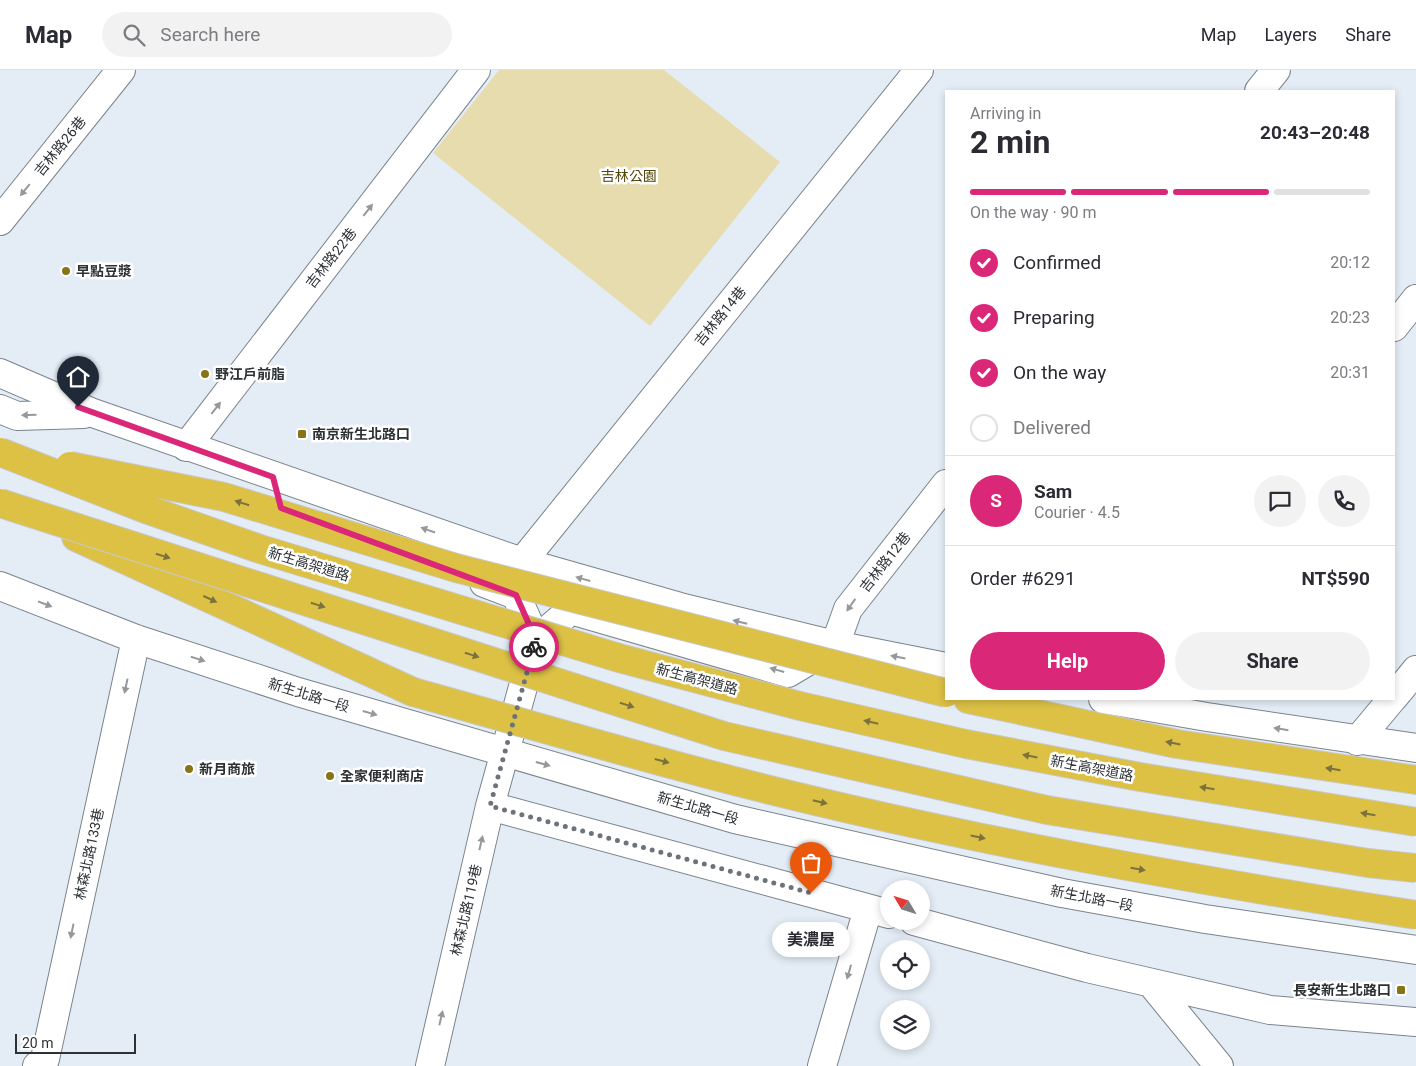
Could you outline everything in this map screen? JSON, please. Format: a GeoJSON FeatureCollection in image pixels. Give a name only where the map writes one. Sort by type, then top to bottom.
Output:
{"type":"FeatureCollection","features":[{"type":"Feature","properties":{"kind":"highway"},"geometry":{"type":"LineString","coordinates":[[0,452],[224,497],[456,568],[945,693]]}},
{"type":"Feature","properties":{"kind":"highway","name":"新生高架道路"},"geometry":{"type":"LineString","coordinates":[[0,452],[143,508],[260,550],[619,658],[800,706],[966,744],[1121,773],[1416,822]]}},
{"type":"Feature","properties":{"kind":"highway"},"geometry":{"type":"LineString","coordinates":[[4,504],[724,736],[1047,810],[1368,863],[1416,868]]}},
{"type":"Feature","properties":{"kind":"highway"},"geometry":{"type":"LineString","coordinates":[[4,504],[413,692],[760,788],[898,820],[1043,851],[1199,880],[1416,915]]}},
{"type":"Feature","properties":{"kind":"highway"},"geometry":{"type":"LineString","coordinates":[[973,700],[1177,744],[1416,780]]}},
{"type":"Feature","properties":{"kind":"street","name":"吉林路26巷"},"geometry":{"type":"LineString","coordinates":[[0,221],[120,70]]}},
{"type":"Feature","properties":{"kind":"street","name":"吉林路22巷"},"geometry":{"type":"LineString","coordinates":[[186,447],[476,70]]}},
{"type":"Feature","properties":{"kind":"street","name":"吉林路14巷"},"geometry":{"type":"LineString","coordinates":[[522,562],[919,70]]}},
{"type":"Feature","properties":{"kind":"street"},"geometry":{"type":"LineString","coordinates":[[1259,90],[1276,70]]}},
{"type":"Feature","properties":{"kind":"street"},"geometry":{"type":"LineString","coordinates":[[1395,326],[1416,300]]}},
{"type":"Feature","properties":{"kind":"street"},"geometry":{"type":"LineString","coordinates":[[0,373],[93,413],[186,447],[522,562],[680,607],[835,645],[945,667]]}},
{"type":"Feature","properties":{"kind":"street"},"geometry":{"type":"LineString","coordinates":[[0,408],[16,416],[93,413]]}},
{"type":"Feature","properties":{"kind":"street"},"geometry":{"type":"LineString","coordinates":[[273,477],[281,508],[516,595],[536,640],[571,610],[788,673],[835,645]]}},
{"type":"Feature","properties":{"kind":"street","name":"吉林路12巷"},"geometry":{"type":"LineString","coordinates":[[835,645],[848,609],[945,485]]}},
{"type":"Feature","properties":{"kind":"street","name":"新生北路一段"},"geometry":{"type":"LineString","coordinates":[[0,586],[136,639],[298,692],[504,754],[735,819],[1062,893],[1205,919],[1416,950]]}},
{"type":"Feature","properties":{"kind":"street","name":"林森北路133巷"},"geometry":{"type":"LineString","coordinates":[[37,1066],[45,1059],[136,639]]}},
{"type":"Feature","properties":{"kind":"street","name":"林森北路119巷"},"geometry":{"type":"LineString","coordinates":[[430,1066],[490,806],[536,640]]}},
{"type":"Feature","properties":{"kind":"street"},"geometry":{"type":"LineString","coordinates":[[1395,696],[1416,670]]}},
{"type":"Feature","properties":{"kind":"street"},"geometry":{"type":"LineString","coordinates":[[1109,700],[1357,741],[1416,748]]}},
{"type":"Feature","properties":{"kind":"street"},"geometry":{"type":"LineString","coordinates":[[1357,741],[1391,700]]}},
{"type":"Feature","properties":{"kind":"street"},"geometry":{"type":"LineString","coordinates":[[490,806],[878,911],[822,1066]]}},
{"type":"Feature","properties":{"kind":"street"},"geometry":{"type":"LineString","coordinates":[[930,925],[1086,968],[1270,1010],[1416,1022]]}},
{"type":"Feature","properties":{"kind":"street"},"geometry":{"type":"LineString","coordinates":[[1151,982],[1220,1066]]}},
{"type":"Feature","properties":{"kind":"green space","name":"吉林公園"},"geometry":{"type":"Polygon","coordinates":[[[499,70],[664,70],[780,162],[650,326],[433,153],[499,70]]]}},
{"type":"Feature","properties":{"kind":"way so far"},"geometry":{"type":"LineString","coordinates":[[534,647],[490,806],[811,893]]}},
{"type":"Feature","properties":{"kind":"place","name":"早點豆漿"},"geometry":{"type":"Point","coordinates":[66,271]}},
{"type":"Feature","properties":{"kind":"place","name":"野江戶前脂"},"geometry":{"type":"Point","coordinates":[205,374]}},
{"type":"Feature","properties":{"kind":"place","name":"南京新生北路口"},"geometry":{"type":"Point","coordinates":[302,434]}},
{"type":"Feature","properties":{"kind":"place","name":"新月商旅"},"geometry":{"type":"Point","coordinates":[189,769]}},
{"type":"Feature","properties":{"kind":"place","name":"全家便利商店"},"geometry":{"type":"Point","coordinates":[330,776]}},
{"type":"Feature","properties":{"kind":"place","name":"美濃屋"},"geometry":{"type":"Point","coordinates":[811,893]}},
{"type":"Feature","properties":{"kind":"place","name":"長安新生北路口"},"geometry":{"type":"Point","coordinates":[1401,990]}},
{"type":"Feature","properties":{"kind":"route"},"geometry":{"type":"LineString","coordinates":[[78,407],[273,477],[281,508],[516,595],[536,640],[534,647]]}}]}
